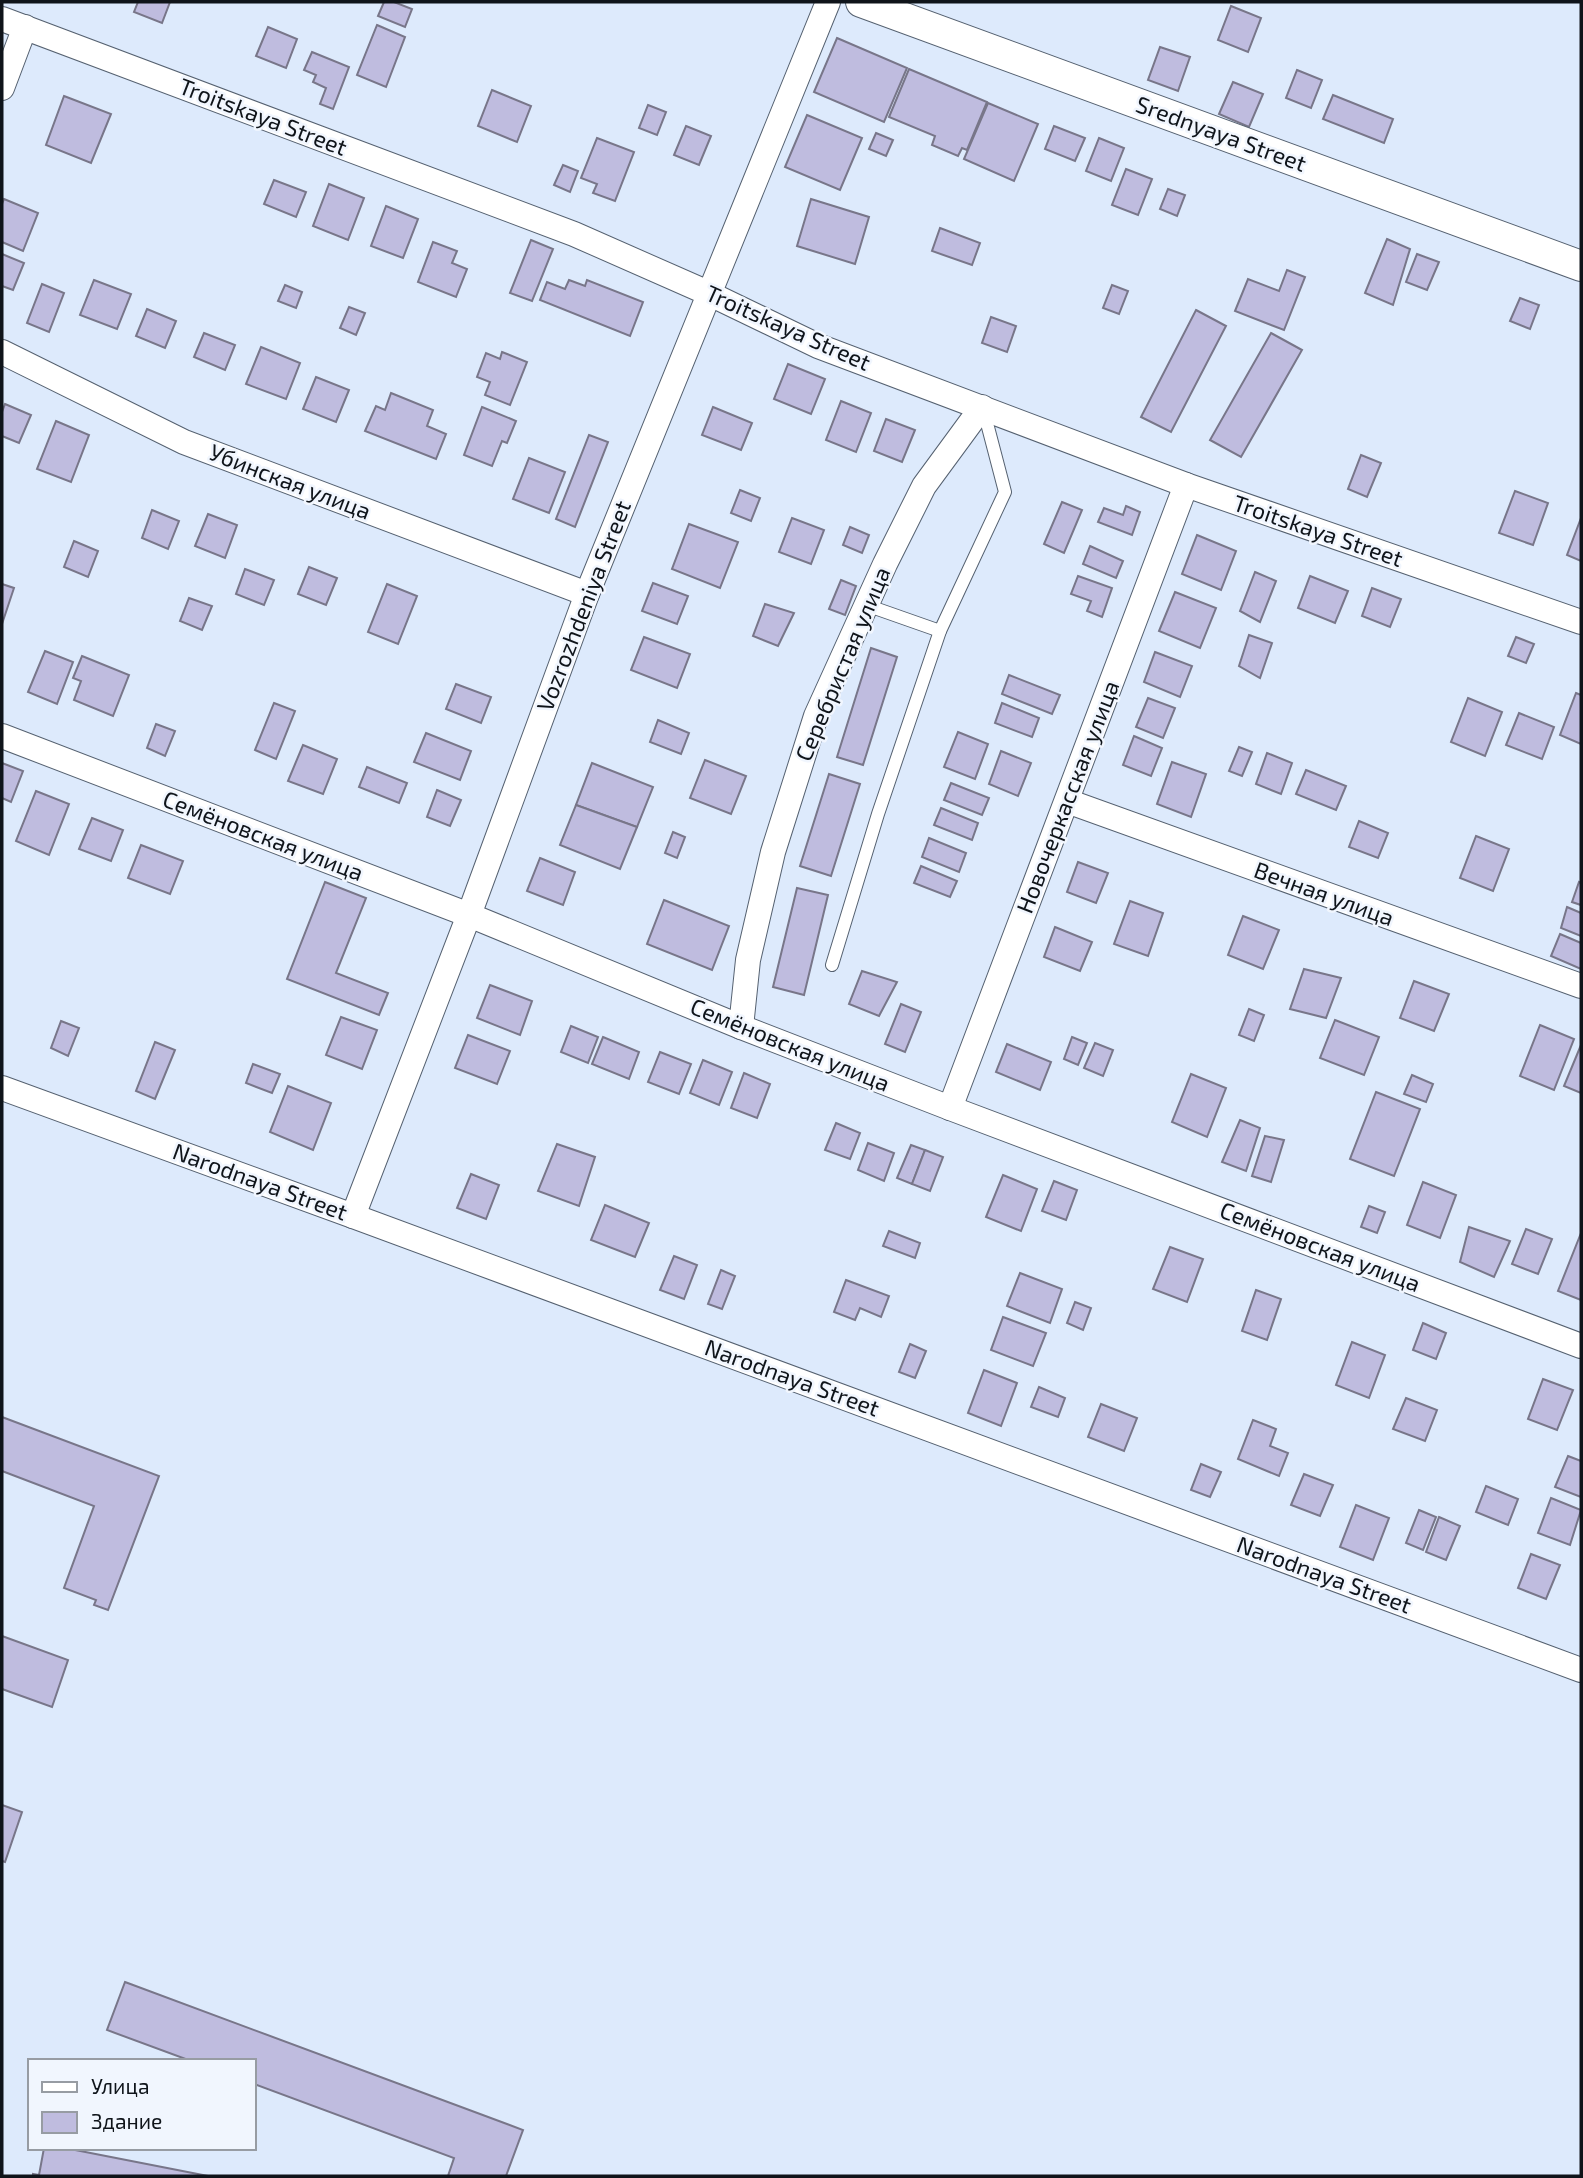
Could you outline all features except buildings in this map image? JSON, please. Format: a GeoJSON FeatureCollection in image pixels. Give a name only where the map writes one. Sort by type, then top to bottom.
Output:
{"type":"FeatureCollection","features":[{"type":"Feature","properties":{"kind":"street","name":"Vozrozhdeniya Street"},"geometry":{"type":"LineString","coordinates":[[353,1216],[469,915],[587,594],[828,2]]}},
{"type":"Feature","properties":{"kind":"street","name":"Srednyaya Street"},"geometry":{"type":"LineString","coordinates":[[861,2],[1581,266]]}},
{"type":"Feature","properties":{"kind":"street","name":"Troitskaya Street"},"geometry":{"type":"LineString","coordinates":[[13,23],[574,234],[708,293],[818,346],[1186,485],[1581,622]]}},
{"type":"Feature","properties":{"kind":"street"},"geometry":{"type":"LineString","coordinates":[[2,88],[13,23]]}},
{"type":"Feature","properties":{"kind":"street","name":"Убинская улица"},"geometry":{"type":"LineString","coordinates":[[2,352],[184,442],[587,594]]}},
{"type":"Feature","properties":{"kind":"street","name":"Серебристая улица"},"geometry":{"type":"LineString","coordinates":[[741,1027],[748,960],[773,852],[816,716],[866,604],[924,486],[982,407]]}},
{"type":"Feature","properties":{"kind":"street","name":"Новочеркасская улица"},"geometry":{"type":"LineString","coordinates":[[950,1108],[1186,485]]}},
{"type":"Feature","properties":{"kind":"street","name":"Семёновская улица"},"geometry":{"type":"LineString","coordinates":[[2,736],[469,915],[741,1027],[950,1108],[1581,1346]]}},
{"type":"Feature","properties":{"kind":"street","name":"Вечная улица"},"geometry":{"type":"LineString","coordinates":[[1067,801],[1581,986]]}},
{"type":"Feature","properties":{"kind":"street","name":"Narodnaya Street"},"geometry":{"type":"LineString","coordinates":[[2,1088],[1580,1666]]}},
{"type":"Feature","properties":{"kind":"lane"},"geometry":{"type":"LineString","coordinates":[[832,965],[878,814],[940,631],[1005,492],[982,407]]}},
{"type":"Feature","properties":{"kind":"lane"},"geometry":{"type":"LineString","coordinates":[[866,604],[940,631]]}}]}
